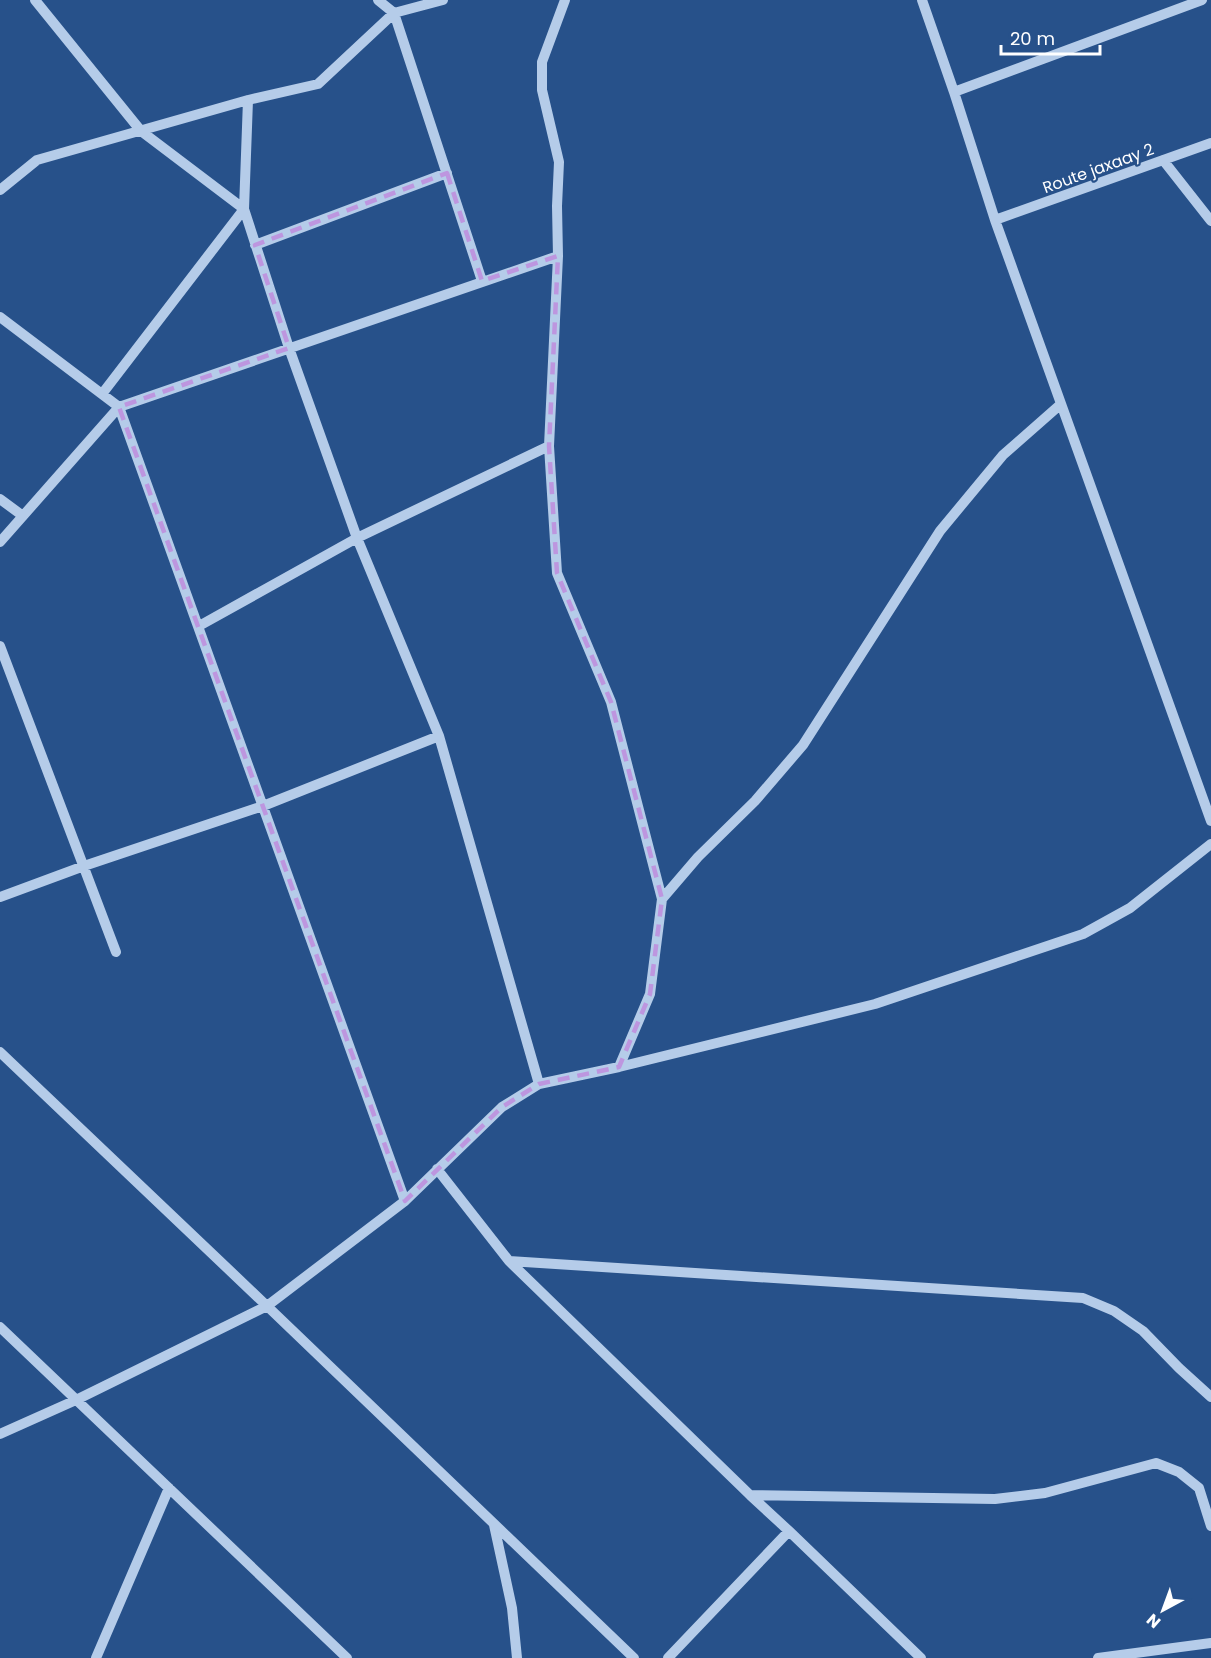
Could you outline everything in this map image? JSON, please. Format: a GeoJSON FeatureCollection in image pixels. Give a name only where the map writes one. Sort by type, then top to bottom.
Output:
{"type":"FeatureCollection","features":[{"type":"Feature","properties":{"kind":"street"},"geometry":{"type":"LineString","coordinates":[[35,0],[141,131],[243,209]]}},
{"type":"Feature","properties":{"kind":"street"},"geometry":{"type":"LineString","coordinates":[[378,0],[394,13],[482,281]]}},
{"type":"Feature","properties":{"kind":"street"},"geometry":{"type":"LineString","coordinates":[[0,190],[37,160],[248,100],[318,84],[394,13],[443,0]]}},
{"type":"Feature","properties":{"kind":"street"},"geometry":{"type":"LineString","coordinates":[[565,0],[542,62],[542,90],[559,162],[558,255],[549,446],[557,573],[611,702],[662,899],[650,994],[619,1067]]}},
{"type":"Feature","properties":{"kind":"street"},"geometry":{"type":"LineString","coordinates":[[922,0],[995,220],[1211,821]]}},
{"type":"Feature","properties":{"kind":"street"},"geometry":{"type":"LineString","coordinates":[[954,92],[1202,0]]}},
{"type":"Feature","properties":{"kind":"street"},"geometry":{"type":"LineString","coordinates":[[248,100],[243,209],[289,348],[357,538],[439,736],[539,1084]]}},
{"type":"Feature","properties":{"kind":"street","name":"Route jaxaay 2"},"geometry":{"type":"LineString","coordinates":[[995,220],[1211,143]]}},
{"type":"Feature","properties":{"kind":"street"},"geometry":{"type":"LineString","coordinates":[[1163,160],[1211,221]]}},
{"type":"Feature","properties":{"kind":"street"},"geometry":{"type":"LineString","coordinates":[[255,245],[447,173]]}},
{"type":"Feature","properties":{"kind":"street"},"geometry":{"type":"LineString","coordinates":[[102,393],[243,209]]}},
{"type":"Feature","properties":{"kind":"street"},"geometry":{"type":"LineString","coordinates":[[0,542],[119,406],[558,255]]}},
{"type":"Feature","properties":{"kind":"street"},"geometry":{"type":"LineString","coordinates":[[0,317],[119,406],[405,1201]]}},
{"type":"Feature","properties":{"kind":"street"},"geometry":{"type":"LineString","coordinates":[[662,899],[698,857],[755,801],[803,745],[940,531],[1003,455],[1061,404]]}},
{"type":"Feature","properties":{"kind":"street"},"geometry":{"type":"LineString","coordinates":[[199,626],[357,538],[549,446]]}},
{"type":"Feature","properties":{"kind":"street"},"geometry":{"type":"LineString","coordinates":[[0,499],[23,516]]}},
{"type":"Feature","properties":{"kind":"street"},"geometry":{"type":"LineString","coordinates":[[0,646],[116,952]]}},
{"type":"Feature","properties":{"kind":"street"},"geometry":{"type":"LineString","coordinates":[[0,897],[84,866],[263,806],[439,736]]}},
{"type":"Feature","properties":{"kind":"street"},"geometry":{"type":"LineString","coordinates":[[0,1434],[76,1400],[267,1306],[405,1201],[502,1107],[539,1084],[619,1067],[875,1004],[1083,934],[1130,908],[1211,844]]}},
{"type":"Feature","properties":{"kind":"street"},"geometry":{"type":"LineString","coordinates":[[0,1052],[633,1658]]}},
{"type":"Feature","properties":{"kind":"street"},"geometry":{"type":"LineString","coordinates":[[438,1169],[509,1261],[921,1658]]}},
{"type":"Feature","properties":{"kind":"street"},"geometry":{"type":"LineString","coordinates":[[509,1261],[1083,1298],[1114,1311],[1143,1331],[1211,1397]]}},
{"type":"Feature","properties":{"kind":"street"},"geometry":{"type":"LineString","coordinates":[[0,1328],[347,1658]]}},
{"type":"Feature","properties":{"kind":"street"},"geometry":{"type":"LineString","coordinates":[[750,1495],[994,1498],[1045,1493],[1156,1463],[1179,1472],[1199,1488],[1211,1526]]}},
{"type":"Feature","properties":{"kind":"street"},"geometry":{"type":"LineString","coordinates":[[96,1658],[169,1488]]}},
{"type":"Feature","properties":{"kind":"street"},"geometry":{"type":"LineString","coordinates":[[494,1525],[512,1608],[518,1658]]}},
{"type":"Feature","properties":{"kind":"street"},"geometry":{"type":"LineString","coordinates":[[668,1658],[789,1531]]}},
{"type":"Feature","properties":{"kind":"street"},"geometry":{"type":"LineString","coordinates":[[1098,1658],[1211,1643]]}},
{"type":"Feature","properties":{"kind":"highlighted area"},"geometry":{"type":"Polygon","coordinates":[[[447,173],[482,281],[558,256],[549,446],[557,573],[611,702],[662,899],[650,994],[619,1067],[539,1084],[502,1107],[405,1201],[119,407],[289,348],[255,245],[447,173]]]}}]}
